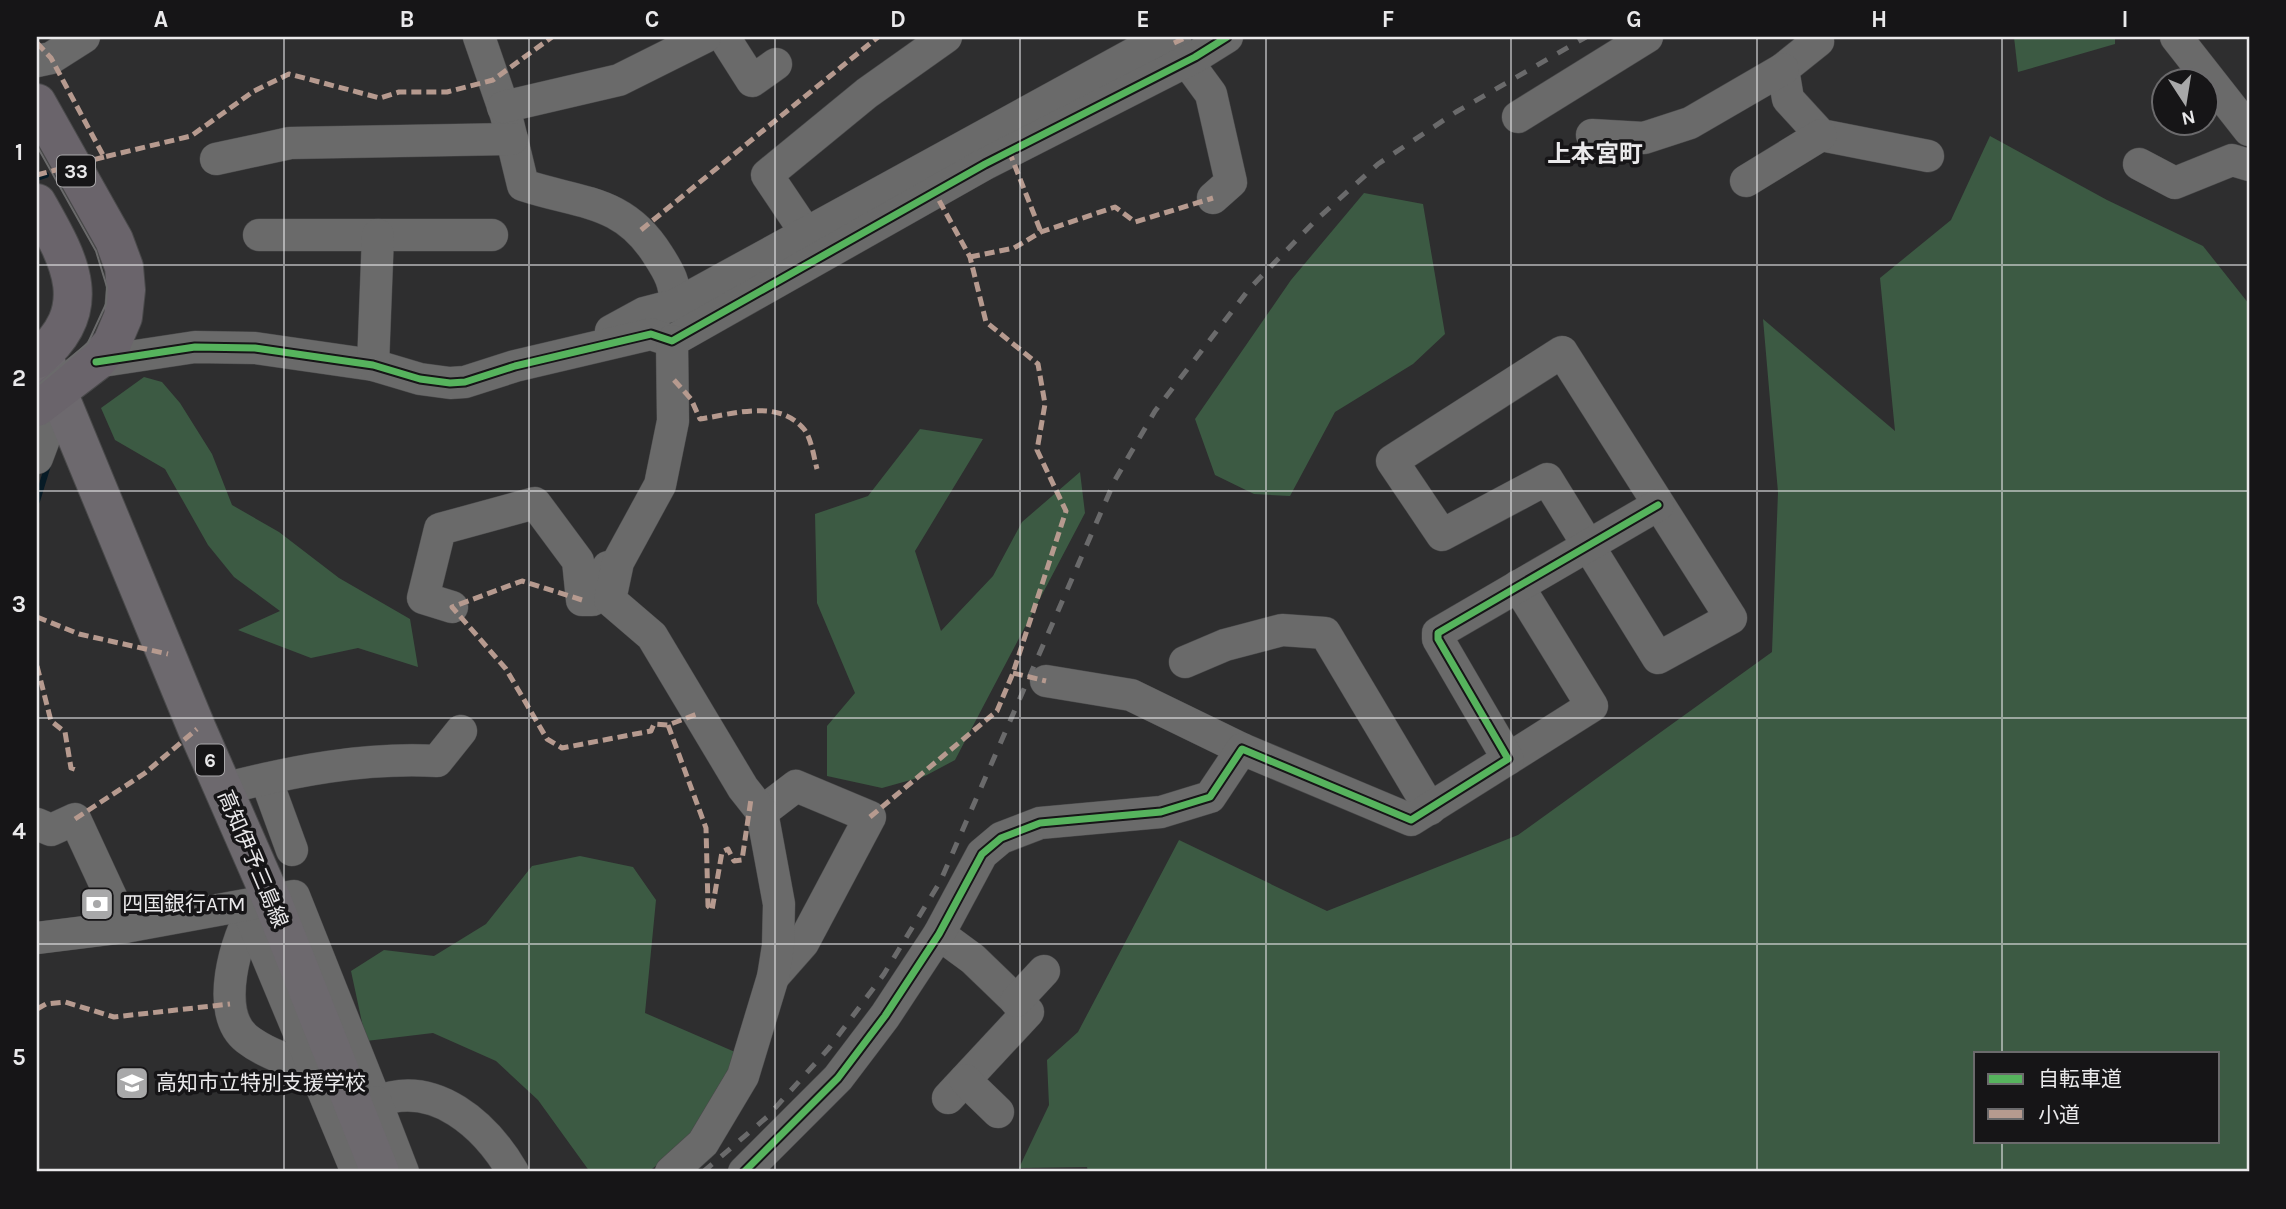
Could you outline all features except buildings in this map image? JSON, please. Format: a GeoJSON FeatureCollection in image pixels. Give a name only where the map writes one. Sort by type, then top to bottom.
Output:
{"type":"FeatureCollection","features":[{"type":"Feature","properties":{"kind":"highway","name":"33"},"geometry":{"type":"LineString","coordinates":[[37,103],[114,240],[124,267],[127,290],[122,317],[112,343],[96,362],[45,401]]}},
{"type":"Feature","properties":{"kind":"highway","name":"33"},"geometry":{"type":"LineString","coordinates":[[37,203],[68,258],[73,279],[70,311],[61,332],[39,357]]}},
{"type":"Feature","properties":{"kind":"main road","name":"高知伊予三島線"},"geometry":{"type":"LineString","coordinates":[[39,357],[45,401],[223,789],[260,906],[380,1171]]}},
{"type":"Feature","properties":{"kind":"street"},"geometry":{"type":"LineString","coordinates":[[37,61],[51,58],[84,37]]}},
{"type":"Feature","properties":{"kind":"street"},"geometry":{"type":"LineString","coordinates":[[479,37],[503,107],[523,185],[611,208],[641,230],[674,281],[676,305]]}},
{"type":"Feature","properties":{"kind":"street"},"geometry":{"type":"LineString","coordinates":[[503,107],[620,80],[705,37]]}},
{"type":"Feature","properties":{"kind":"street"},"geometry":{"type":"LineString","coordinates":[[724,37],[752,81],[776,64]]}},
{"type":"Feature","properties":{"kind":"street"},"geometry":{"type":"LineString","coordinates":[[806,233],[767,175],[867,93],[946,37]]}},
{"type":"Feature","properties":{"kind":"street"},"geometry":{"type":"LineString","coordinates":[[587,349],[616,327],[644,313],[676,305],[1100,72],[1165,47],[1227,37]]}},
{"type":"Feature","properties":{"kind":"street"},"geometry":{"type":"LineString","coordinates":[[1518,117],[1647,37]]}},
{"type":"Feature","properties":{"kind":"street"},"geometry":{"type":"LineString","coordinates":[[1592,135],[1644,138],[1690,123],[1783,69],[1818,41],[1817,37]]}},
{"type":"Feature","properties":{"kind":"street"},"geometry":{"type":"LineString","coordinates":[[2176,37],[2249,130]]}},
{"type":"Feature","properties":{"kind":"street"},"geometry":{"type":"LineString","coordinates":[[1165,47],[1211,94],[1231,182],[1213,198]]}},
{"type":"Feature","properties":{"kind":"street"},"geometry":{"type":"LineString","coordinates":[[96,362],[195,347],[255,348],[373,365],[434,383],[465,382],[515,366],[650,334],[672,341],[985,164],[1165,47]]}},
{"type":"Feature","properties":{"kind":"street"},"geometry":{"type":"LineString","coordinates":[[1783,69],[1788,99],[1821,135],[1928,156]]}},
{"type":"Feature","properties":{"kind":"street"},"geometry":{"type":"LineString","coordinates":[[1746,181],[1821,135]]}},
{"type":"Feature","properties":{"kind":"street"},"geometry":{"type":"LineString","coordinates":[[216,159],[290,143],[512,139]]}},
{"type":"Feature","properties":{"kind":"street"},"geometry":{"type":"LineString","coordinates":[[2139,164],[2175,183],[2232,160],[2249,164]]}},
{"type":"Feature","properties":{"kind":"street"},"geometry":{"type":"LineString","coordinates":[[259,235],[492,235]]}},
{"type":"Feature","properties":{"kind":"street"},"geometry":{"type":"LineString","coordinates":[[373,365],[378,235]]}},
{"type":"Feature","properties":{"kind":"street"},"geometry":{"type":"LineString","coordinates":[[671,1172],[703,1143],[743,1076],[773,977],[778,946],[779,904],[762,812],[743,788],[652,636],[610,600],[618,562],[660,485],[673,421],[672,341]]}},
{"type":"Feature","properties":{"kind":"street"},"geometry":{"type":"LineString","coordinates":[[1562,352],[1658,505],[1731,618],[1658,658],[1547,479],[1443,535],[1392,461],[1562,352]]}},
{"type":"Feature","properties":{"kind":"street"},"geometry":{"type":"LineString","coordinates":[[37,458],[49,426],[45,401]]}},
{"type":"Feature","properties":{"kind":"street"},"geometry":{"type":"LineString","coordinates":[[452,607],[423,598],[440,529],[535,503],[578,561],[583,600],[592,600],[632,516],[649,509]]}},
{"type":"Feature","properties":{"kind":"street"},"geometry":{"type":"LineString","coordinates":[[1508,759],[1438,639],[1438,633],[1658,505]]}},
{"type":"Feature","properties":{"kind":"street"},"geometry":{"type":"LineString","coordinates":[[1046,681],[1131,695],[1242,749],[1410,820],[1592,706],[1518,586]]}},
{"type":"Feature","properties":{"kind":"street"},"geometry":{"type":"LineString","coordinates":[[1185,662],[1226,645],[1282,630],[1325,633],[1430,809]]}},
{"type":"Feature","properties":{"kind":"street"},"geometry":{"type":"LineString","coordinates":[[223,789],[348,763],[396,759],[436,761],[461,731]]}},
{"type":"Feature","properties":{"kind":"street"},"geometry":{"type":"LineString","coordinates":[[744,1172],[838,1078],[885,1016],[939,934],[982,854],[1001,838],[1040,822],[1161,812],[1210,797],[1242,749]]}},
{"type":"Feature","properties":{"kind":"street"},"geometry":{"type":"LineString","coordinates":[[266,779],[292,850]]}},
{"type":"Feature","properties":{"kind":"street"},"geometry":{"type":"LineString","coordinates":[[762,812],[796,786],[870,817],[803,943],[773,977]]}},
{"type":"Feature","properties":{"kind":"street"},"geometry":{"type":"LineString","coordinates":[[37,824],[51,830],[75,819],[125,928]]}},
{"type":"Feature","properties":{"kind":"street"},"geometry":{"type":"LineString","coordinates":[[37,938],[125,928],[260,906],[294,896],[376,1102],[380,1171]]}},
{"type":"Feature","properties":{"kind":"street"},"geometry":{"type":"LineString","coordinates":[[260,906],[244,923],[232,973],[229,1007],[233,1023],[244,1038],[259,1047],[316,1071]]}},
{"type":"Feature","properties":{"kind":"street"},"geometry":{"type":"LineString","coordinates":[[260,906],[316,1071],[380,1171]]}},
{"type":"Feature","properties":{"kind":"street"},"geometry":{"type":"LineString","coordinates":[[939,934],[973,959],[1028,1012],[957,1089],[998,1112]]}},
{"type":"Feature","properties":{"kind":"street"},"geometry":{"type":"LineString","coordinates":[[1016,1001],[1044,971]]}},
{"type":"Feature","properties":{"kind":"street"},"geometry":{"type":"LineString","coordinates":[[376,1102],[387,1097],[418,1097],[442,1102],[467,1115],[496,1144],[513,1172]]}},
{"type":"Feature","properties":{"kind":"green space"},"geometry":{"type":"Polygon","coordinates":[[[2014,37],[2115,37],[2115,44],[2018,72],[2014,37]]]}},
{"type":"Feature","properties":{"kind":"green space"},"geometry":{"type":"Polygon","coordinates":[[[1990,136],[2107,200],[2203,246],[2249,304],[2249,1172],[1088,1172],[1087,1167],[1019,1168],[1049,1105],[1047,1060],[1078,1032],[1179,840],[1327,911],[1518,835],[1772,652],[1778,492],[1763,319],[1895,431],[1880,278],[1951,220],[1990,136]]]}},
{"type":"Feature","properties":{"kind":"green space"},"geometry":{"type":"Polygon","coordinates":[[[1364,193],[1423,204],[1445,334],[1413,364],[1335,412],[1290,496],[1254,494],[1215,475],[1195,419],[1291,280],[1364,193]]]}},
{"type":"Feature","properties":{"kind":"green space"},"geometry":{"type":"Polygon","coordinates":[[[144,377],[162,382],[180,403],[212,454],[232,505],[279,532],[339,578],[410,619],[418,667],[358,648],[311,658],[238,630],[280,611],[234,577],[208,545],[165,469],[115,440],[101,408],[144,377]]]}},
{"type":"Feature","properties":{"kind":"green space"},"geometry":{"type":"Polygon","coordinates":[[[920,429],[983,439],[915,551],[941,631],[993,576],[1022,522],[1080,472],[1085,513],[955,760],[925,776],[882,788],[827,776],[827,726],[855,693],[817,603],[815,514],[868,496],[920,429]]]}},
{"type":"Feature","properties":{"kind":"green space"},"geometry":{"type":"Polygon","coordinates":[[[580,856],[633,867],[656,900],[645,1013],[735,1052],[726,1112],[648,1172],[590,1172],[538,1100],[496,1061],[433,1033],[366,1041],[351,971],[384,950],[434,956],[486,924],[532,866],[580,856]]]}},
{"type":"Feature","properties":{"kind":"waterway"},"geometry":{"type":"LineString","coordinates":[[37,178],[46,175]]}},
{"type":"Feature","properties":{"kind":"waterway"},"geometry":{"type":"LineString","coordinates":[[37,501],[48,465]]}},
{"type":"Feature","properties":{"kind":"tram line"},"geometry":{"type":"LineString","coordinates":[[37,146],[96,251],[107,287],[106,304],[88,343],[37,386]]}},
{"type":"Feature","properties":{"kind":"railway"},"geometry":{"type":"LineString","coordinates":[[703,1172],[767,1117],[829,1048],[884,974],[940,882],[1115,480],[1155,411],[1250,288],[1316,220],[1378,164],[1456,112],[1586,37]]}},
{"type":"Feature","properties":{"kind":"marked path"},"geometry":{"type":"LineString","coordinates":[[37,43],[51,58],[104,157],[191,136],[254,91],[289,74],[380,98],[399,92],[447,92],[493,80],[552,37]]}},
{"type":"Feature","properties":{"kind":"marked path"},"geometry":{"type":"LineString","coordinates":[[641,230],[878,37]]}},
{"type":"Feature","properties":{"kind":"marked path"},"geometry":{"type":"LineString","coordinates":[[1174,43],[1187,37]]}},
{"type":"Feature","properties":{"kind":"marked path"},"geometry":{"type":"LineString","coordinates":[[1009,151],[1041,232]]}},
{"type":"Feature","properties":{"kind":"marked path"},"geometry":{"type":"LineString","coordinates":[[37,175],[104,157]]}},
{"type":"Feature","properties":{"kind":"marked path"},"geometry":{"type":"LineString","coordinates":[[870,817],[997,711],[1013,673],[1066,511],[1037,450],[1045,404],[1038,364],[986,322],[970,257],[935,193]]}},
{"type":"Feature","properties":{"kind":"marked path"},"geometry":{"type":"LineString","coordinates":[[970,257],[1014,248],[1041,232],[1115,207],[1135,222],[1213,198]]}},
{"type":"Feature","properties":{"kind":"marked path"},"geometry":{"type":"LineString","coordinates":[[674,380],[691,399],[700,419],[754,411],[768,411],[793,419],[808,436],[817,469]]}},
{"type":"Feature","properties":{"kind":"marked path"},"geometry":{"type":"LineString","coordinates":[[582,600],[522,581],[452,607],[506,669],[547,739],[562,748],[651,731],[654,724],[668,725],[700,713]]}},
{"type":"Feature","properties":{"kind":"marked path"},"geometry":{"type":"LineString","coordinates":[[37,617],[79,634],[168,654]]}},
{"type":"Feature","properties":{"kind":"marked path"},"geometry":{"type":"LineString","coordinates":[[37,666],[51,721],[65,732],[71,768],[77,770]]}},
{"type":"Feature","properties":{"kind":"marked path"},"geometry":{"type":"LineString","coordinates":[[1013,673],[1046,681]]}},
{"type":"Feature","properties":{"kind":"marked path"},"geometry":{"type":"LineString","coordinates":[[668,725],[706,828],[708,906],[712,910],[722,852],[728,849],[734,861],[742,860],[751,799]]}},
{"type":"Feature","properties":{"kind":"marked path"},"geometry":{"type":"LineString","coordinates":[[75,819],[145,773],[197,729]]}},
{"type":"Feature","properties":{"kind":"marked path"},"geometry":{"type":"LineString","coordinates":[[37,1009],[46,1004],[65,1002],[114,1017],[230,1004]]}},
{"type":"Feature","properties":{"kind":"cycle path"},"geometry":{"type":"LineString","coordinates":[[96,362],[195,347],[255,348],[373,365],[420,379],[450,383],[465,382],[515,366],[651,334],[672,341],[985,164],[1195,57],[1227,37]]}},
{"type":"Feature","properties":{"kind":"cycle path"},"geometry":{"type":"LineString","coordinates":[[744,1172],[838,1078],[885,1016],[939,934],[982,854],[1001,838],[1040,823],[1161,812],[1210,797],[1242,749],[1411,820],[1508,759],[1438,639],[1438,633],[1658,505]]}},
{"type":"Feature","properties":{"kind":"place","name":"四国銀行ATM"},"geometry":{"type":"Point","coordinates":[97,904]}},
{"type":"Feature","properties":{"kind":"place","name":"高知市立特別支援学校"},"geometry":{"type":"Point","coordinates":[132,1083]}},
{"type":"Feature","properties":{"kind":"district","name":"上本宮町"},"geometry":{"type":"Point","coordinates":[1595,154]}}]}
